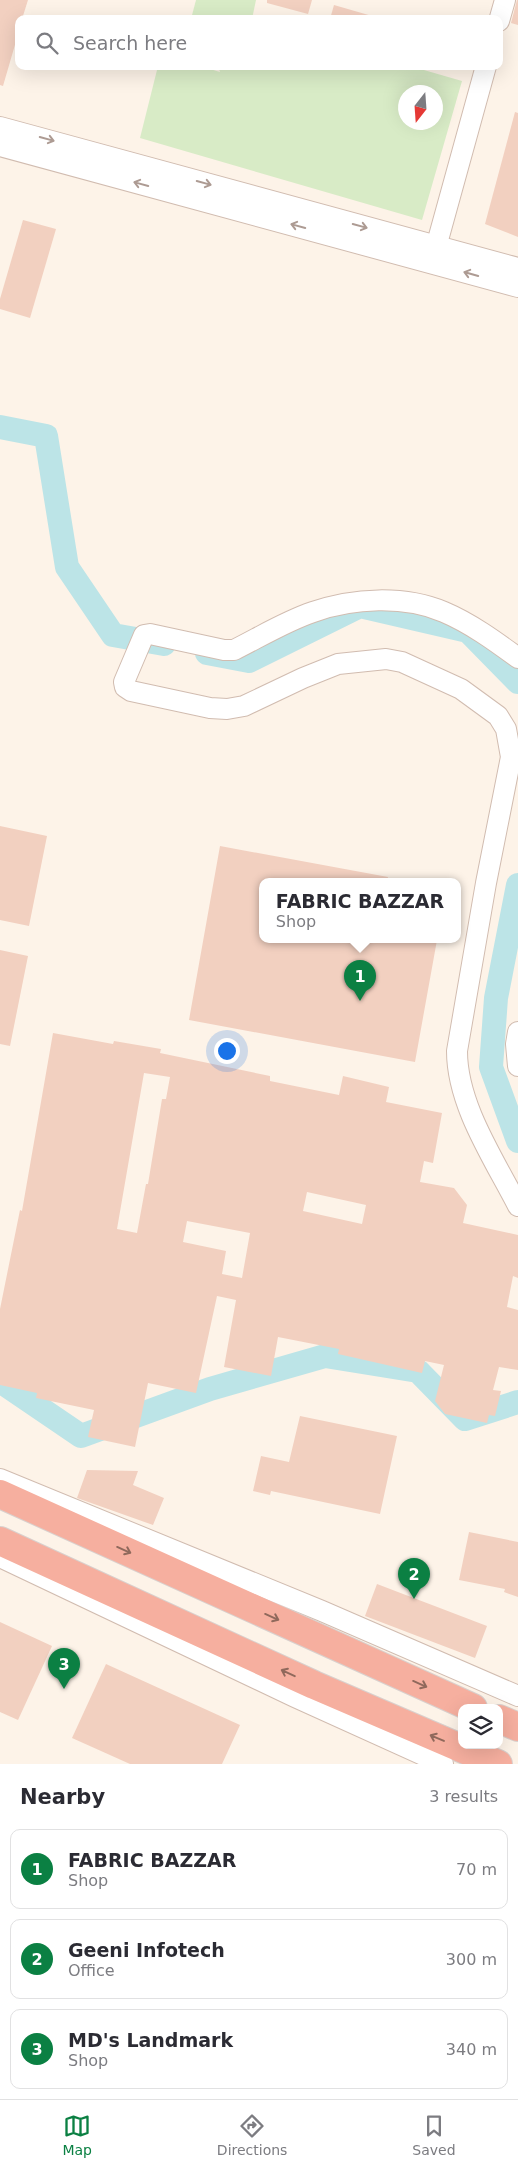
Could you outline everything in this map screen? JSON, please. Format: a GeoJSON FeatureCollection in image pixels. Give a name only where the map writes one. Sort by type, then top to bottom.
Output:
{"type":"FeatureCollection","features":[{"type":"Feature","properties":{"kind":"highway"},"geometry":{"type":"LineString","coordinates":[[0,1494],[103,1531],[465,1704]]}},
{"type":"Feature","properties":{"kind":"highway"},"geometry":{"type":"LineString","coordinates":[[0,1541],[104,1588],[318,1697],[498,1764]]}},
{"type":"Feature","properties":{"kind":"highway"},"geometry":{"type":"LineString","coordinates":[[104,1588],[122,1616]]}},
{"type":"Feature","properties":{"kind":"highway"},"geometry":{"type":"LineString","coordinates":[[503,1721],[518,1727]]}},
{"type":"Feature","properties":{"kind":"street"},"geometry":{"type":"LineString","coordinates":[[501,15],[505,0]]}},
{"type":"Feature","properties":{"kind":"street"},"geometry":{"type":"LineString","coordinates":[[434,255],[485,70]]}},
{"type":"Feature","properties":{"kind":"street"},"geometry":{"type":"LineString","coordinates":[[0,127],[434,255],[518,287]]}},
{"type":"Feature","properties":{"kind":"street"},"geometry":{"type":"LineString","coordinates":[[0,146],[434,255],[518,268]]}},
{"type":"Feature","properties":{"kind":"street"},"geometry":{"type":"LineString","coordinates":[[518,658],[486,635],[444,612],[428,607],[388,600],[332,606],[311,612],[234,650],[224,650],[150,634],[144,635],[124,682],[125,688],[131,691],[210,708],[227,708],[244,706],[338,664],[386,659],[402,662],[461,689],[498,716],[506,729],[512,757],[480,920],[457,1051],[457,1070],[462,1092],[475,1122],[518,1206]]}},
{"type":"Feature","properties":{"kind":"street"},"geometry":{"type":"LineString","coordinates":[[518,1032],[516,1044],[518,1066]]}},
{"type":"Feature","properties":{"kind":"street"},"geometry":{"type":"LineString","coordinates":[[0,1479],[103,1531],[322,1611],[518,1696]]}},
{"type":"Feature","properties":{"kind":"street"},"geometry":{"type":"LineString","coordinates":[[0,1557],[122,1616],[318,1697],[444,1764]]}},
{"type":"Feature","properties":{"kind":"green space"},"geometry":{"type":"Polygon","coordinates":[[[196,0],[256,0],[253,15],[192,15],[196,0]]]}},
{"type":"Feature","properties":{"kind":"green space"},"geometry":{"type":"Polygon","coordinates":[[[157,70],[213,70],[220,72],[219,70],[424,70],[462,81],[422,220],[140,138],[157,70]]]}},
{"type":"Feature","properties":{"kind":"building"},"geometry":{"type":"Polygon","coordinates":[[[0,0],[28,0],[23,15],[15,15],[15,45],[3,86],[0,85],[0,0]]]}},
{"type":"Feature","properties":{"kind":"building"},"geometry":{"type":"Polygon","coordinates":[[[267,0],[312,0],[308,14],[267,3],[267,0]]]}},
{"type":"Feature","properties":{"kind":"building"},"geometry":{"type":"Polygon","coordinates":[[[518,0],[518,25],[511,23],[518,0]]]}},
{"type":"Feature","properties":{"kind":"building"},"geometry":{"type":"Polygon","coordinates":[[[334,5],[369,15],[331,15],[334,5]]]}},
{"type":"Feature","properties":{"kind":"building"},"geometry":{"type":"Polygon","coordinates":[[[515,112],[518,113],[518,237],[485,224],[515,112]]]}},
{"type":"Feature","properties":{"kind":"building"},"geometry":{"type":"Polygon","coordinates":[[[23,220],[56,229],[30,318],[0,309],[0,299],[23,220]]]}},
{"type":"Feature","properties":{"kind":"building"},"geometry":{"type":"Polygon","coordinates":[[[0,826],[47,836],[29,926],[0,920],[0,826]]]}},
{"type":"Feature","properties":{"kind":"building"},"geometry":{"type":"Polygon","coordinates":[[[220,846],[388,877],[259,878],[259,943],[436,943],[415,1062],[189,1020],[220,846]]]}},
{"type":"Feature","properties":{"kind":"building"},"geometry":{"type":"Polygon","coordinates":[[[0,950],[28,956],[10,1046],[0,1044],[0,950]]]}},
{"type":"Feature","properties":{"kind":"building"},"geometry":{"type":"Polygon","coordinates":[[[53,1033],[113,1044],[114,1041],[161,1049],[160,1053],[270,1076],[270,1081],[339,1095],[343,1076],[389,1087],[386,1102],[442,1113],[433,1163],[424,1161],[420,1182],[454,1188],[467,1205],[463,1223],[518,1235],[518,1278],[513,1276],[507,1307],[518,1310],[518,1370],[499,1367],[493,1390],[501,1391],[495,1416],[489,1415],[487,1423],[445,1414],[435,1401],[444,1365],[425,1361],[422,1373],[338,1354],[339,1349],[278,1337],[271,1376],[224,1367],[236,1300],[217,1296],[196,1393],[148,1383],[135,1447],[88,1437],[94,1410],[36,1398],[37,1393],[0,1385],[0,1309],[20,1210],[22,1211],[53,1033]],[[144,1073],[117,1229],[137,1233],[146,1184],[148,1184],[162,1099],[166,1099],[170,1077],[144,1073]],[[307,1192],[303,1211],[362,1224],[366,1205],[307,1192]],[[187,1221],[183,1242],[226,1251],[222,1274],[242,1278],[250,1233],[187,1221]]]}},
{"type":"Feature","properties":{"kind":"building"},"geometry":{"type":"Polygon","coordinates":[[[300,1416],[397,1436],[380,1514],[271,1491],[270,1495],[253,1491],[261,1456],[289,1462],[300,1416]]]}},
{"type":"Feature","properties":{"kind":"building"},"geometry":{"type":"Polygon","coordinates":[[[87,1470],[138,1471],[133,1485],[164,1498],[153,1525],[77,1498],[87,1470]]]}},
{"type":"Feature","properties":{"kind":"building"},"geometry":{"type":"Polygon","coordinates":[[[469,1532],[518,1542],[518,1597],[504,1592],[505,1589],[459,1580],[469,1532]]]}},
{"type":"Feature","properties":{"kind":"building"},"geometry":{"type":"Polygon","coordinates":[[[377,1584],[487,1626],[475,1658],[365,1616],[377,1584]]]}},
{"type":"Feature","properties":{"kind":"building"},"geometry":{"type":"Polygon","coordinates":[[[0,1622],[52,1646],[18,1720],[0,1712],[0,1622]]]}},
{"type":"Feature","properties":{"kind":"building"},"geometry":{"type":"Polygon","coordinates":[[[106,1664],[240,1725],[222,1764],[130,1764],[72,1738],[106,1664]]]}},
{"type":"Feature","properties":{"kind":"waterway"},"geometry":{"type":"LineString","coordinates":[[0,427],[46,436],[67,567],[113,635],[164,644]]}},
{"type":"Feature","properties":{"kind":"waterway"},"geometry":{"type":"LineString","coordinates":[[207,653],[249,661],[360,606],[468,631],[518,682]]}},
{"type":"Feature","properties":{"kind":"waterway"},"geometry":{"type":"LineString","coordinates":[[518,885],[496,998],[491,1067],[518,1141]]}},
{"type":"Feature","properties":{"kind":"waterway"},"geometry":{"type":"LineString","coordinates":[[0,1381],[81,1436],[210,1389],[325,1356],[418,1371],[465,1419],[518,1402]]}},
{"type":"Feature","properties":{"kind":"place","name":"FABRIC BAZZAR"},"geometry":{"type":"Point","coordinates":[360,1001]}},
{"type":"Feature","properties":{"kind":"place","name":"Geeni Infotech"},"geometry":{"type":"Point","coordinates":[414,1599]}},
{"type":"Feature","properties":{"kind":"place","name":"MD's Landmark"},"geometry":{"type":"Point","coordinates":[64,1689]}}]}
